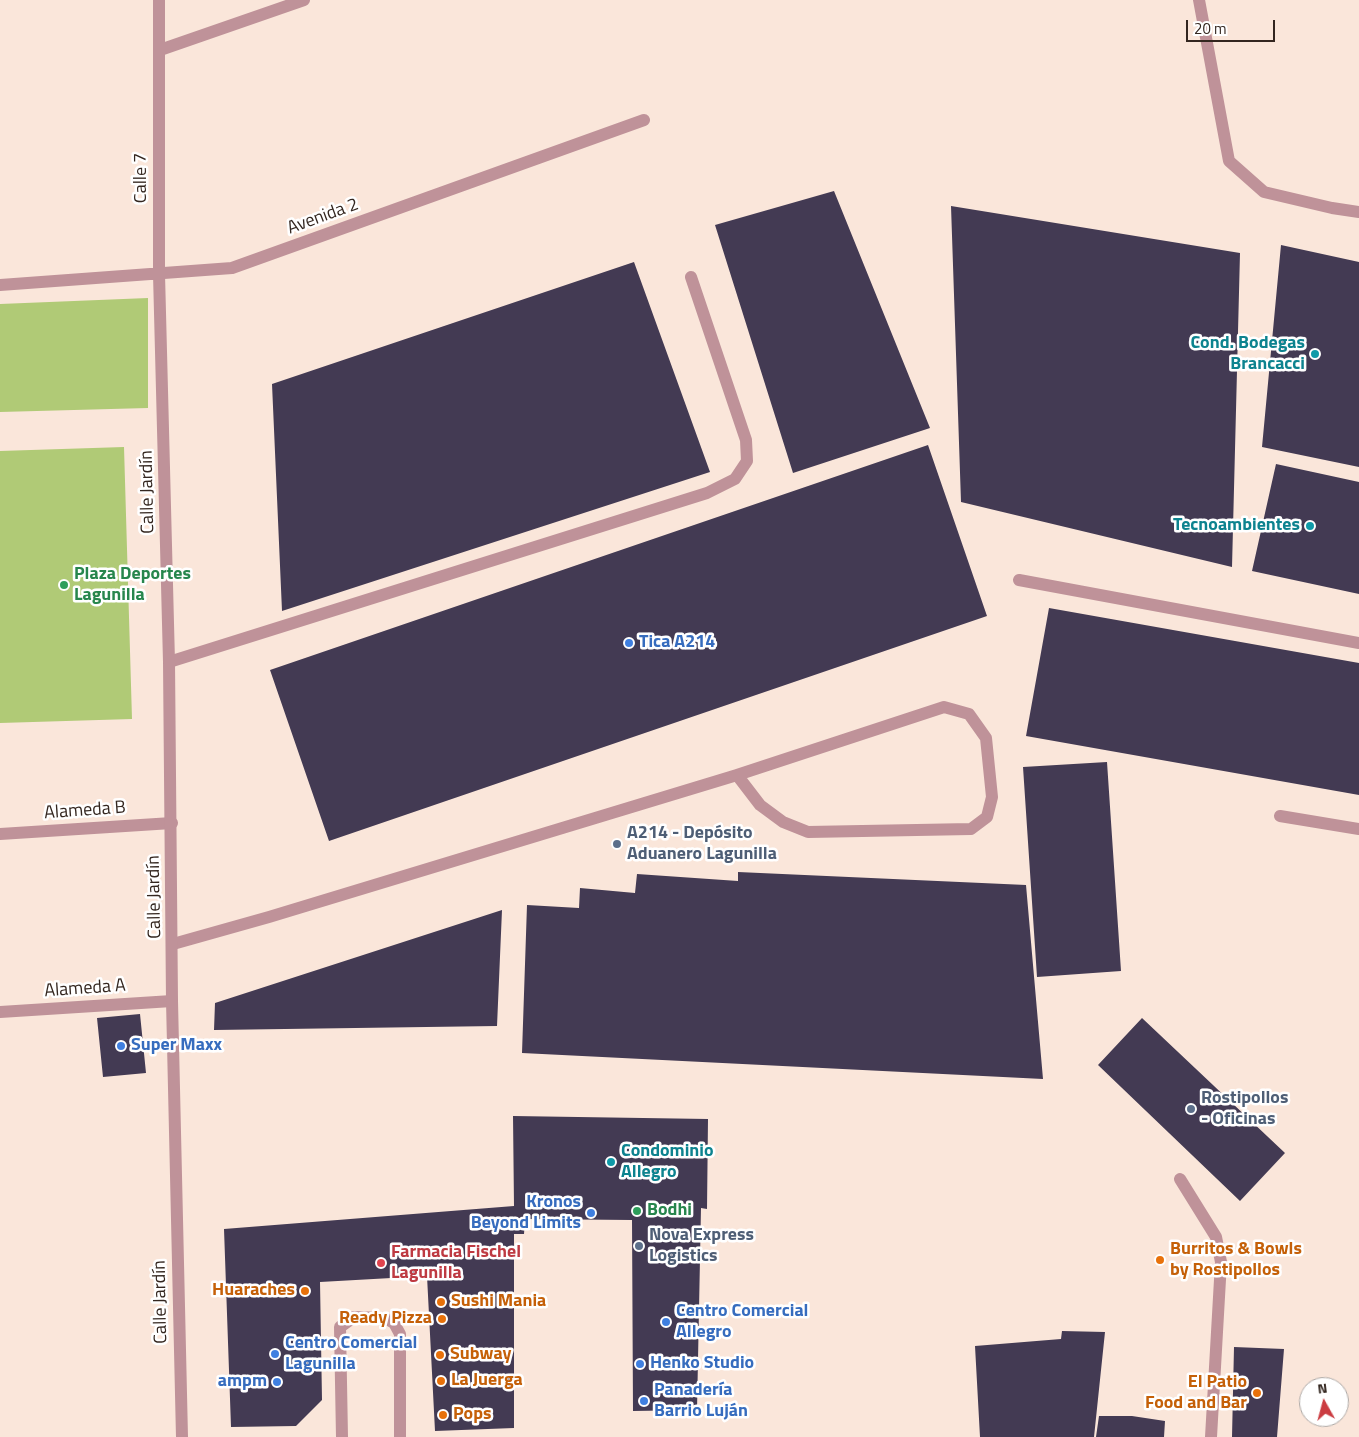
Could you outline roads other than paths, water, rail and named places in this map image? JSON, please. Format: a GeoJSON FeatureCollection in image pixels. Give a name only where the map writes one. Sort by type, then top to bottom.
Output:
{"type":"FeatureCollection","features":[{"type":"Feature","properties":{"kind":"street","name":"Calle 7"},"geometry":{"type":"LineString","coordinates":[[159,0],[159,274],[162,356]]}},
{"type":"Feature","properties":{"kind":"street"},"geometry":{"type":"LineString","coordinates":[[160,50],[304,0]]}},
{"type":"Feature","properties":{"kind":"street"},"geometry":{"type":"LineString","coordinates":[[1199,0],[1229,161],[1264,192],[1332,208],[1359,212]]}},
{"type":"Feature","properties":{"kind":"street","name":"Avenida 2"},"geometry":{"type":"LineString","coordinates":[[0,285],[232,268],[644,120]]}},
{"type":"Feature","properties":{"kind":"street"},"geometry":{"type":"LineString","coordinates":[[169,662],[706,493],[735,479],[747,461],[746,440],[691,277]]}},
{"type":"Feature","properties":{"kind":"street","name":"Calle Jardín"},"geometry":{"type":"LineString","coordinates":[[162,356],[172,823],[172,1001],[182,1437]]}},
{"type":"Feature","properties":{"kind":"street"},"geometry":{"type":"LineString","coordinates":[[1019,580],[1359,644]]}},
{"type":"Feature","properties":{"kind":"street"},"geometry":{"type":"LineString","coordinates":[[173,944],[269,917],[737,775],[944,708],[969,714],[986,738],[992,797],[987,817],[971,830],[808,832],[783,822],[760,805],[737,775]]}},
{"type":"Feature","properties":{"kind":"street"},"geometry":{"type":"LineString","coordinates":[[1280,816],[1359,829]]}},
{"type":"Feature","properties":{"kind":"street","name":"Alameda B"},"geometry":{"type":"LineString","coordinates":[[0,834],[172,823]]}},
{"type":"Feature","properties":{"kind":"street","name":"Alameda A"},"geometry":{"type":"LineString","coordinates":[[0,1012],[172,1001]]}},
{"type":"Feature","properties":{"kind":"street"},"geometry":{"type":"LineString","coordinates":[[1180,1179],[1216,1237],[1221,1262],[1211,1437]]}},
{"type":"Feature","properties":{"kind":"street"},"geometry":{"type":"LineString","coordinates":[[342,1437],[340,1327],[354,1317],[385,1318],[394,1323],[400,1334],[400,1437]]}},
{"type":"Feature","properties":{"kind":"place","name":"Cond. Bodegas Brancacci"},"geometry":{"type":"Point","coordinates":[1315,354]}},
{"type":"Feature","properties":{"kind":"place","name":"Tecnoambientes"},"geometry":{"type":"Point","coordinates":[1310,526]}},
{"type":"Feature","properties":{"kind":"place","name":"Plaza Deportes Lagunilla"},"geometry":{"type":"Point","coordinates":[64,585]}},
{"type":"Feature","properties":{"kind":"place","name":"Tica A214"},"geometry":{"type":"Point","coordinates":[629,643]}},
{"type":"Feature","properties":{"kind":"place","name":"A214 - Depósito Aduanero Lagunilla"},"geometry":{"type":"Point","coordinates":[617,844]}},
{"type":"Feature","properties":{"kind":"place","name":"Super Maxx"},"geometry":{"type":"Point","coordinates":[121,1046]}},
{"type":"Feature","properties":{"kind":"place","name":"Rostipollos - Oficinas"},"geometry":{"type":"Point","coordinates":[1191,1109]}},
{"type":"Feature","properties":{"kind":"place","name":"Condominio Allegro"},"geometry":{"type":"Point","coordinates":[611,1162]}},
{"type":"Feature","properties":{"kind":"place","name":"Bodhi"},"geometry":{"type":"Point","coordinates":[637,1211]}},
{"type":"Feature","properties":{"kind":"place","name":"Kronos Beyond Limits"},"geometry":{"type":"Point","coordinates":[591,1213]}},
{"type":"Feature","properties":{"kind":"place","name":"Nova Express Logistics"},"geometry":{"type":"Point","coordinates":[639,1246]}},
{"type":"Feature","properties":{"kind":"place","name":"Burritos & Bowls by Rostipollos"},"geometry":{"type":"Point","coordinates":[1160,1260]}},
{"type":"Feature","properties":{"kind":"place","name":"Farmacia Fischel Lagunilla"},"geometry":{"type":"Point","coordinates":[381,1263]}},
{"type":"Feature","properties":{"kind":"place","name":"Huaraches"},"geometry":{"type":"Point","coordinates":[305,1291]}},
{"type":"Feature","properties":{"kind":"place","name":"Sushi Mania"},"geometry":{"type":"Point","coordinates":[441,1302]}},
{"type":"Feature","properties":{"kind":"place","name":"Ready Pizza"},"geometry":{"type":"Point","coordinates":[442,1319]}},
{"type":"Feature","properties":{"kind":"place","name":"Centro Comercial Allegro"},"geometry":{"type":"Point","coordinates":[666,1322]}},
{"type":"Feature","properties":{"kind":"place","name":"Centro Comercial Lagunilla"},"geometry":{"type":"Point","coordinates":[275,1354]}},
{"type":"Feature","properties":{"kind":"place","name":"Subway"},"geometry":{"type":"Point","coordinates":[440,1355]}},
{"type":"Feature","properties":{"kind":"place","name":"Henko Studio"},"geometry":{"type":"Point","coordinates":[640,1364]}},
{"type":"Feature","properties":{"kind":"place","name":"La Juerga"},"geometry":{"type":"Point","coordinates":[441,1381]}},
{"type":"Feature","properties":{"kind":"place","name":"ampm"},"geometry":{"type":"Point","coordinates":[277,1382]}},
{"type":"Feature","properties":{"kind":"place","name":"El Patio Food and Bar"},"geometry":{"type":"Point","coordinates":[1257,1393]}},
{"type":"Feature","properties":{"kind":"place","name":"Panadería Barrio Luján"},"geometry":{"type":"Point","coordinates":[644,1401]}},
{"type":"Feature","properties":{"kind":"place","name":"Pops"},"geometry":{"type":"Point","coordinates":[443,1415]}}]}
